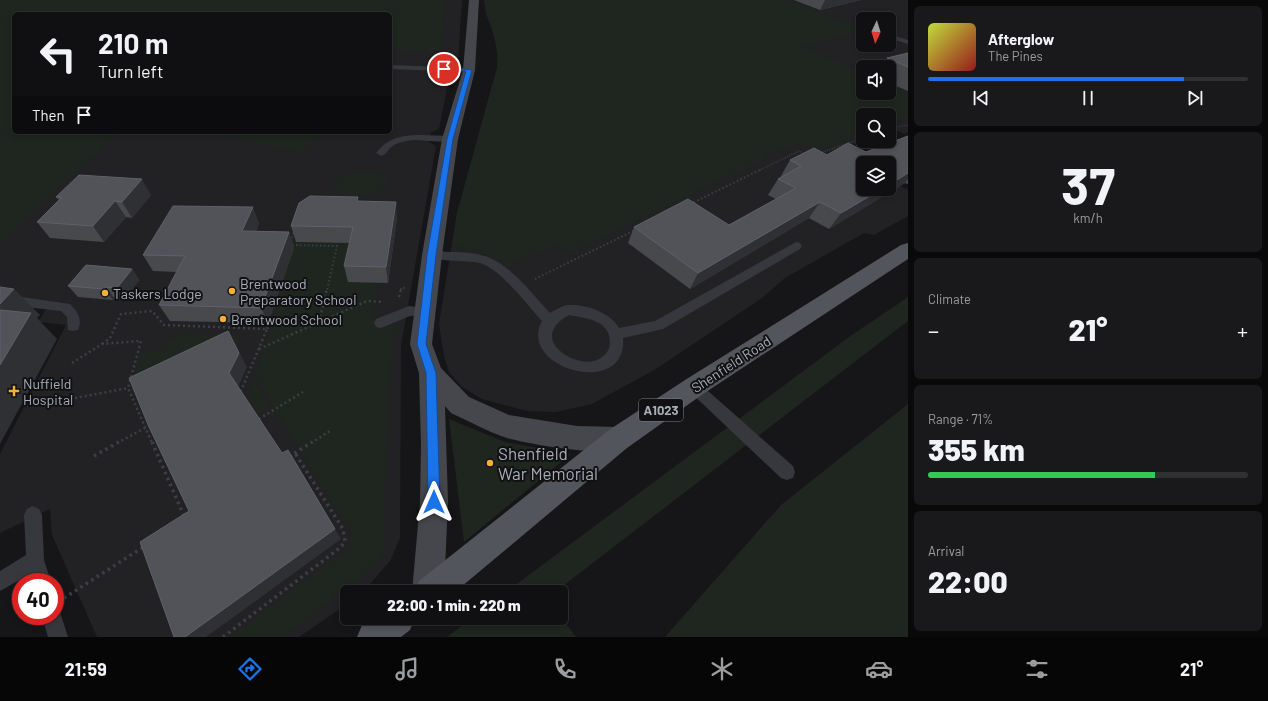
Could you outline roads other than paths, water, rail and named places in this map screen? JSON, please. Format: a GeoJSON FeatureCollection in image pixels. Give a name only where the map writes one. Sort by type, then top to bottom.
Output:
{"type":"FeatureCollection","features":[{"type":"Feature","properties":{"kind":"main road","name":"Shenfield Road"},"geometry":{"type":"LineString","coordinates":[[438,585],[618,439],[694,387],[908,250]]}},
{"type":"Feature","properties":{"kind":"main road"},"geometry":{"type":"LineString","coordinates":[[374,637],[389,625]]}},
{"type":"Feature","properties":{"kind":"street"},"geometry":{"type":"LineString","coordinates":[[429,585],[434,502],[431,373],[421,344],[432,255],[450,139],[469,70],[474,0]]}},
{"type":"Feature","properties":{"kind":"street"},"geometry":{"type":"LineString","coordinates":[[431,373],[460,405],[507,426],[577,438],[618,439]]}},
{"type":"Feature","properties":{"kind":"lane"},"geometry":{"type":"LineString","coordinates":[[896,38],[908,42]]}},
{"type":"Feature","properties":{"kind":"lane"},"geometry":{"type":"LineString","coordinates":[[392,67],[469,70]]}},
{"type":"Feature","properties":{"kind":"lane"},"geometry":{"type":"LineString","coordinates":[[381,153],[388,144],[405,139],[450,139]]}},
{"type":"Feature","properties":{"kind":"lane"},"geometry":{"type":"LineString","coordinates":[[616,334],[658,325],[796,246]]}},
{"type":"Feature","properties":{"kind":"lane"},"geometry":{"type":"LineString","coordinates":[[432,255],[465,257],[487,262],[503,273],[549,320]]}},
{"type":"Feature","properties":{"kind":"lane"},"geometry":{"type":"LineString","coordinates":[[0,299],[65,307],[73,316],[73,326]]}},
{"type":"Feature","properties":{"kind":"lane"},"geometry":{"type":"LineString","coordinates":[[567,310],[589,313],[606,320],[616,334],[617,350],[608,362],[596,367],[580,366],[563,362],[552,354],[544,332],[549,320],[555,315],[567,310]]}},
{"type":"Feature","properties":{"kind":"lane"},"geometry":{"type":"LineString","coordinates":[[381,323],[409,311],[426,312]]}},
{"type":"Feature","properties":{"kind":"lane"},"geometry":{"type":"LineString","coordinates":[[694,387],[787,472]]}},
{"type":"Feature","properties":{"kind":"lane"},"geometry":{"type":"LineString","coordinates":[[33,515],[35,560],[39,573]]}},
{"type":"Feature","properties":{"kind":"lane"},"geometry":{"type":"LineString","coordinates":[[0,582],[35,560]]}},
{"type":"Feature","properties":{"kind":"lane"},"geometry":{"type":"LineString","coordinates":[[57,625],[58,637]]}},
{"type":"Feature","properties":{"kind":"place","name":"Brentwood Preparatory School"},"geometry":{"type":"Point","coordinates":[232,291]}},
{"type":"Feature","properties":{"kind":"place","name":"Taskers Lodge"},"geometry":{"type":"Point","coordinates":[105,293]}},
{"type":"Feature","properties":{"kind":"place","name":"Brentwood School"},"geometry":{"type":"Point","coordinates":[223,319]}},
{"type":"Feature","properties":{"kind":"place","name":"Nuffield Hospital"},"geometry":{"type":"Point","coordinates":[14,391]}},
{"type":"Feature","properties":{"kind":"place","name":"Shenfield War Memorial"},"geometry":{"type":"Point","coordinates":[490,463]}}]}
